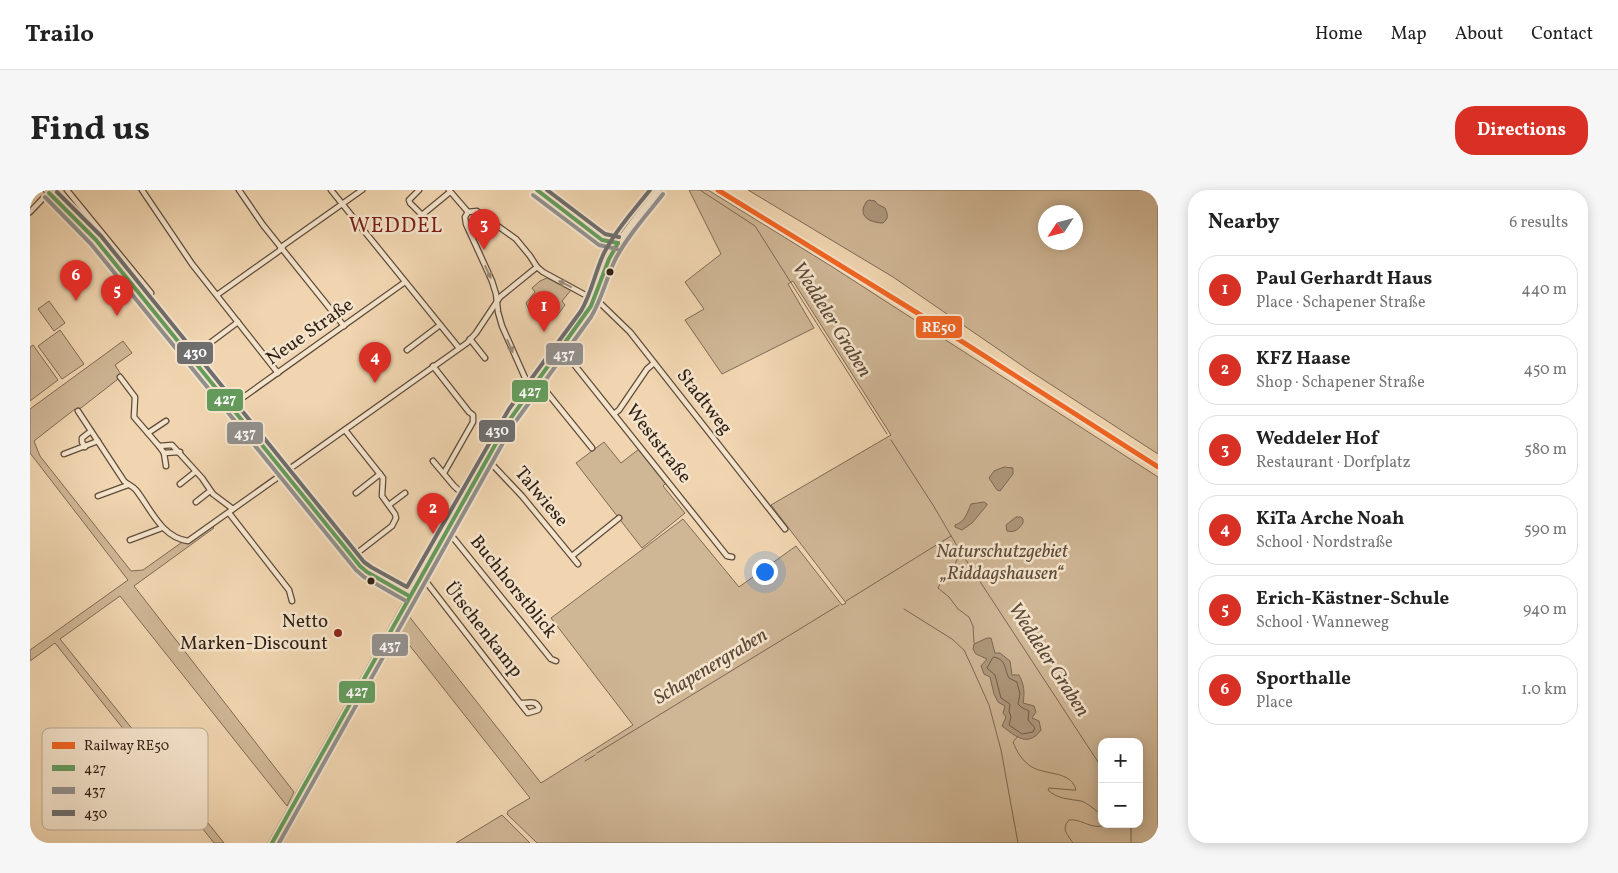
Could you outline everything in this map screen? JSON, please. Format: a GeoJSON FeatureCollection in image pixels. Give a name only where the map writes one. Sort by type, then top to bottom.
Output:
{"type":"FeatureCollection","features":[{"type":"Feature","properties":{"kind":"street"},"geometry":{"type":"LineString","coordinates":[[67,190],[151,294]]}},
{"type":"Feature","properties":{"kind":"street"},"geometry":{"type":"LineString","coordinates":[[142,190],[192,264],[278,373]]}},
{"type":"Feature","properties":{"kind":"street"},"geometry":{"type":"LineString","coordinates":[[239,190],[259,220],[344,326]]}},
{"type":"Feature","properties":{"kind":"street"},"geometry":{"type":"LineString","coordinates":[[331,190],[460,348]]}},
{"type":"Feature","properties":{"kind":"street"},"geometry":{"type":"LineString","coordinates":[[217,295],[362,190]]}},
{"type":"Feature","properties":{"kind":"street"},"geometry":{"type":"LineString","coordinates":[[419,190],[409,200],[422,215],[450,191],[468,212],[465,217],[466,224],[492,281],[502,326],[526,380],[532,387]]}},
{"type":"Feature","properties":{"kind":"street"},"geometry":{"type":"LineString","coordinates":[[537,190],[602,240],[613,251]]}},
{"type":"Feature","properties":{"kind":"street"},"geometry":{"type":"LineString","coordinates":[[272,843],[514,412],[586,314],[613,251],[658,190]]}},
{"type":"Feature","properties":{"kind":"street"},"geometry":{"type":"LineString","coordinates":[[30,212],[49,191],[96,240],[352,557],[367,572],[409,596]]}},
{"type":"Feature","properties":{"kind":"street","name":"Stadtweg"},"geometry":{"type":"LineString","coordinates":[[468,212],[471,210],[477,211],[516,240],[537,267],[548,276],[594,299],[625,326],[785,528]]}},
{"type":"Feature","properties":{"kind":"street"},"geometry":{"type":"LineString","coordinates":[[602,240],[618,243]]}},
{"type":"Feature","properties":{"kind":"street"},"geometry":{"type":"LineString","coordinates":[[78,411],[128,484],[134,487],[162,528],[177,538],[188,541],[460,348],[476,333],[503,294],[537,267]]}},
{"type":"Feature","properties":{"kind":"street","name":"Neue Straße"},"geometry":{"type":"LineString","coordinates":[[231,406],[405,282]]}},
{"type":"Feature","properties":{"kind":"street"},"geometry":{"type":"LineString","coordinates":[[198,352],[238,322]]}},
{"type":"Feature","properties":{"kind":"street"},"geometry":{"type":"LineString","coordinates":[[407,350],[440,325]]}},
{"type":"Feature","properties":{"kind":"street"},"geometry":{"type":"LineString","coordinates":[[470,339],[485,358]]}},
{"type":"Feature","properties":{"kind":"street","name":"Weststraße"},"geometry":{"type":"LineString","coordinates":[[560,348],[727,556],[732,557]]}},
{"type":"Feature","properties":{"kind":"street"},"geometry":{"type":"LineString","coordinates":[[614,414],[647,369],[654,363]]}},
{"type":"Feature","properties":{"kind":"street"},"geometry":{"type":"LineString","coordinates":[[434,366],[469,412],[473,414],[474,422],[444,473]]}},
{"type":"Feature","properties":{"kind":"street"},"geometry":{"type":"LineString","coordinates":[[120,376],[135,397],[134,417],[164,453],[166,466]]}},
{"type":"Feature","properties":{"kind":"street"},"geometry":{"type":"LineString","coordinates":[[537,380],[592,448]]}},
{"type":"Feature","properties":{"kind":"street"},"geometry":{"type":"LineString","coordinates":[[148,433],[166,421]]}},
{"type":"Feature","properties":{"kind":"street"},"geometry":{"type":"LineString","coordinates":[[345,430],[383,478],[382,496],[396,518],[392,526],[352,557]]}},
{"type":"Feature","properties":{"kind":"street"},"geometry":{"type":"LineString","coordinates":[[84,447],[82,438],[91,431]]}},
{"type":"Feature","properties":{"kind":"street"},"geometry":{"type":"LineString","coordinates":[[64,454],[98,441]]}},
{"type":"Feature","properties":{"kind":"street"},"geometry":{"type":"LineString","coordinates":[[159,446],[172,445],[202,478],[210,491],[233,509]]}},
{"type":"Feature","properties":{"kind":"street"},"geometry":{"type":"LineString","coordinates":[[164,453],[180,452]]}},
{"type":"Feature","properties":{"kind":"street","name":"Talwiese"},"geometry":{"type":"LineString","coordinates":[[487,459],[522,496],[578,564]]}},
{"type":"Feature","properties":{"kind":"street"},"geometry":{"type":"LineString","coordinates":[[433,461],[454,486],[466,496]]}},
{"type":"Feature","properties":{"kind":"street"},"geometry":{"type":"LineString","coordinates":[[180,484],[195,472]]}},
{"type":"Feature","properties":{"kind":"street"},"geometry":{"type":"LineString","coordinates":[[356,493],[380,474]]}},
{"type":"Feature","properties":{"kind":"street"},"geometry":{"type":"LineString","coordinates":[[98,496],[128,484]]}},
{"type":"Feature","properties":{"kind":"street"},"geometry":{"type":"LineString","coordinates":[[196,502],[210,491]]}},
{"type":"Feature","properties":{"kind":"street"},"geometry":{"type":"LineString","coordinates":[[389,505],[405,493]]}},
{"type":"Feature","properties":{"kind":"street"},"geometry":{"type":"LineString","coordinates":[[228,513],[289,590],[292,601]]}},
{"type":"Feature","properties":{"kind":"street"},"geometry":{"type":"LineString","coordinates":[[572,556],[619,518]]}},
{"type":"Feature","properties":{"kind":"street"},"geometry":{"type":"LineString","coordinates":[[130,540],[162,528]]}},
{"type":"Feature","properties":{"kind":"street","name":"Buchhorstblick"},"geometry":{"type":"LineString","coordinates":[[447,530],[552,659],[556,661]]}},
{"type":"Feature","properties":{"kind":"street","name":"Ütschenkamp"},"geometry":{"type":"LineString","coordinates":[[420,577],[424,579],[520,703]]}},
{"type":"Feature","properties":{"kind":"green space","name":"Naturschutzgebiet „Riddagshausen“"},"geometry":{"type":"Polygon","coordinates":[[[689,190],[708,190],[831,266],[1158,477],[1158,843],[537,843],[507,814],[508,811],[530,798],[399,632],[408,615],[541,783],[633,725],[551,618],[683,519],[739,587],[796,546],[842,605],[846,603],[771,505],[891,435],[793,281],[788,284],[814,328],[722,374],[685,320],[704,309],[685,282],[721,254],[689,190]]]}},
{"type":"Feature","properties":{"kind":"green space"},"geometry":{"type":"Polygon","coordinates":[[[748,190],[1158,190],[1158,454],[1030,371],[893,277],[748,190]]]}},
{"type":"Feature","properties":{"kind":"green space"},"geometry":{"type":"Polygon","coordinates":[[[547,278],[571,290],[562,301],[565,305],[556,317],[534,317],[533,312],[530,312],[526,303],[535,292],[532,288],[547,278]]]}},
{"type":"Feature","properties":{"kind":"green space"},"geometry":{"type":"Polygon","coordinates":[[[49,301],[65,323],[54,331],[38,309],[49,301]]]}},
{"type":"Feature","properties":{"kind":"green space"},"geometry":{"type":"Polygon","coordinates":[[[60,330],[84,364],[62,379],[38,346],[60,330]]]}},
{"type":"Feature","properties":{"kind":"green space"},"geometry":{"type":"Polygon","coordinates":[[[123,341],[132,353],[115,365],[122,376],[34,441],[40,456],[131,571],[143,570],[209,523],[214,528],[134,586],[294,792],[287,806],[120,596],[60,639],[132,728],[123,728],[55,643],[30,661],[30,650],[128,580],[30,453],[30,409],[123,341]]]}},
{"type":"Feature","properties":{"kind":"green space"},"geometry":{"type":"Polygon","coordinates":[[[33,345],[58,380],[30,401],[30,347],[33,345]]]}},
{"type":"Feature","properties":{"kind":"green space"},"geometry":{"type":"Polygon","coordinates":[[[604,442],[621,463],[639,449],[666,483],[663,486],[685,513],[642,548],[576,463],[604,442]]]}},
{"type":"Feature","properties":{"kind":"green space"},"geometry":{"type":"Polygon","coordinates":[[[502,815],[530,843],[456,843],[502,815]]]}},
{"type":"Feature","properties":{"kind":"green space"},"geometry":{"type":"Polygon","coordinates":[[[208,823],[224,843],[214,843],[204,830],[208,830],[208,823]]]}},
{"type":"Feature","properties":{"kind":"water"},"geometry":{"type":"Polygon","coordinates":[[[869,200],[875,201],[885,208],[887,216],[883,223],[867,219],[863,213],[863,208],[869,200]]]}},
{"type":"Feature","properties":{"kind":"water"},"geometry":{"type":"Polygon","coordinates":[[[1004,467],[1013,468],[1013,474],[1000,491],[997,490],[989,478],[994,471],[1004,467]]]}},
{"type":"Feature","properties":{"kind":"water"},"geometry":{"type":"Polygon","coordinates":[[[984,502],[987,505],[972,523],[962,530],[955,527],[967,514],[971,504],[984,502]]]}},
{"type":"Feature","properties":{"kind":"water"},"geometry":{"type":"Polygon","coordinates":[[[1016,517],[1021,517],[1023,523],[1016,530],[1007,531],[1006,525],[1016,517]]]}},
{"type":"Feature","properties":{"kind":"water"},"geometry":{"type":"Polygon","coordinates":[[[991,638],[995,653],[1000,653],[1010,661],[1012,675],[1019,675],[1024,689],[1023,703],[1034,706],[1036,712],[1032,718],[1039,721],[1041,730],[1031,738],[1026,739],[1017,736],[1002,726],[1006,717],[1003,713],[1005,706],[998,702],[990,677],[984,674],[981,666],[987,659],[976,654],[973,649],[974,644],[991,638]]]}},
{"type":"Feature","properties":{"kind":"waterway","name":"Weddeler Graben"},"geometry":{"type":"LineString","coordinates":[[700,190],[755,226],[887,434]]}},
{"type":"Feature","properties":{"kind":"waterway","name":"Weddeler Graben"},"geometry":{"type":"LineString","coordinates":[[891,440],[960,551],[1098,762]]}},
{"type":"Feature","properties":{"kind":"waterway","name":"Schapenergraben"},"geometry":{"type":"LineString","coordinates":[[846,601],[951,536]]}},
{"type":"Feature","properties":{"kind":"waterway"},"geometry":{"type":"LineString","coordinates":[[960,551],[953,570],[942,580],[938,588],[949,597],[958,609],[969,617],[973,626],[974,643]]}},
{"type":"Feature","properties":{"kind":"waterway","name":"Schapenergraben"},"geometry":{"type":"LineString","coordinates":[[597,753],[839,605]]}},
{"type":"Feature","properties":{"kind":"waterway"},"geometry":{"type":"LineString","coordinates":[[904,609],[952,639],[964,650],[989,705],[1001,750],[1018,843]]}},
{"type":"Feature","properties":{"kind":"waterway"},"geometry":{"type":"LineString","coordinates":[[1018,736],[1013,742],[1025,762],[1037,770],[1064,776],[1073,784],[1076,790],[1049,788],[1048,790],[1059,797],[1084,802],[1098,812]]}},
{"type":"Feature","properties":{"kind":"waterway","name":"Schapenergraben"},"geometry":{"type":"LineString","coordinates":[[585,761],[595,755]]}},
{"type":"Feature","properties":{"kind":"waterway"},"geometry":{"type":"LineString","coordinates":[[1073,843],[1065,829],[1069,820],[1098,826]]}},
{"type":"Feature","properties":{"kind":"waterway","name":"Weddeler Graben"},"geometry":{"type":"LineString","coordinates":[[1131,828],[1131,843]]}},
{"type":"Feature","properties":{"kind":"rail line","name":"RE50"},"geometry":{"type":"LineString","coordinates":[[718,190],[919,314],[1158,467]]}},
{"type":"Feature","properties":{"kind":"transit line","name":"427"},"geometry":{"type":"LineString","coordinates":[[537,190],[602,240],[618,243]]}},
{"type":"Feature","properties":{"kind":"transit line","name":"430"},"geometry":{"type":"LineString","coordinates":[[547,190],[605,234],[619,237]]}},
{"type":"Feature","properties":{"kind":"transit line","name":"430"},"geometry":{"type":"LineString","coordinates":[[57,192],[101,236],[364,562],[407,587],[509,409],[581,311],[604,253],[614,236],[650,190]]}},
{"type":"Feature","properties":{"kind":"transit line","name":"427"},"geometry":{"type":"LineString","coordinates":[[49,193],[96,240],[360,566],[409,596]]}},
{"type":"Feature","properties":{"kind":"transit line","name":"437"},"geometry":{"type":"LineString","coordinates":[[279,843],[513,425],[591,317],[620,251],[663,194]]}},
{"type":"Feature","properties":{"kind":"transit line","name":"437"},"geometry":{"type":"LineString","coordinates":[[533,195],[599,245],[617,249]]}},
{"type":"Feature","properties":{"kind":"transit line","name":"437"},"geometry":{"type":"LineString","coordinates":[[45,197],[91,244],[356,570],[364,577],[406,601]]}},
{"type":"Feature","properties":{"kind":"transit line","name":"427"},"geometry":{"type":"LineString","coordinates":[[272,843],[508,422],[591,306],[609,259],[618,243]]}},
{"type":"Feature","properties":{"kind":"place","name":"Weddeler Hof"},"geometry":{"type":"Point","coordinates":[484,250]}},
{"type":"Feature","properties":{"kind":"place","name":"Sporthalle"},"geometry":{"type":"Point","coordinates":[76,301]}},
{"type":"Feature","properties":{"kind":"place","name":"Erich-Kästner-Schule"},"geometry":{"type":"Point","coordinates":[117,316]}},
{"type":"Feature","properties":{"kind":"place","name":"Paul Gerhardt Haus"},"geometry":{"type":"Point","coordinates":[544,332]}},
{"type":"Feature","properties":{"kind":"place","name":"KiTa Arche Noah"},"geometry":{"type":"Point","coordinates":[375,383]}},
{"type":"Feature","properties":{"kind":"place","name":"KFZ Haase"},"geometry":{"type":"Point","coordinates":[433,534]}},
{"type":"Feature","properties":{"kind":"place","name":"Netto Marken-Discount"},"geometry":{"type":"Point","coordinates":[338,633]}},
{"type":"Feature","properties":{"kind":"district","name":"WEDDEL"},"geometry":{"type":"Point","coordinates":[396,226]}}]}
